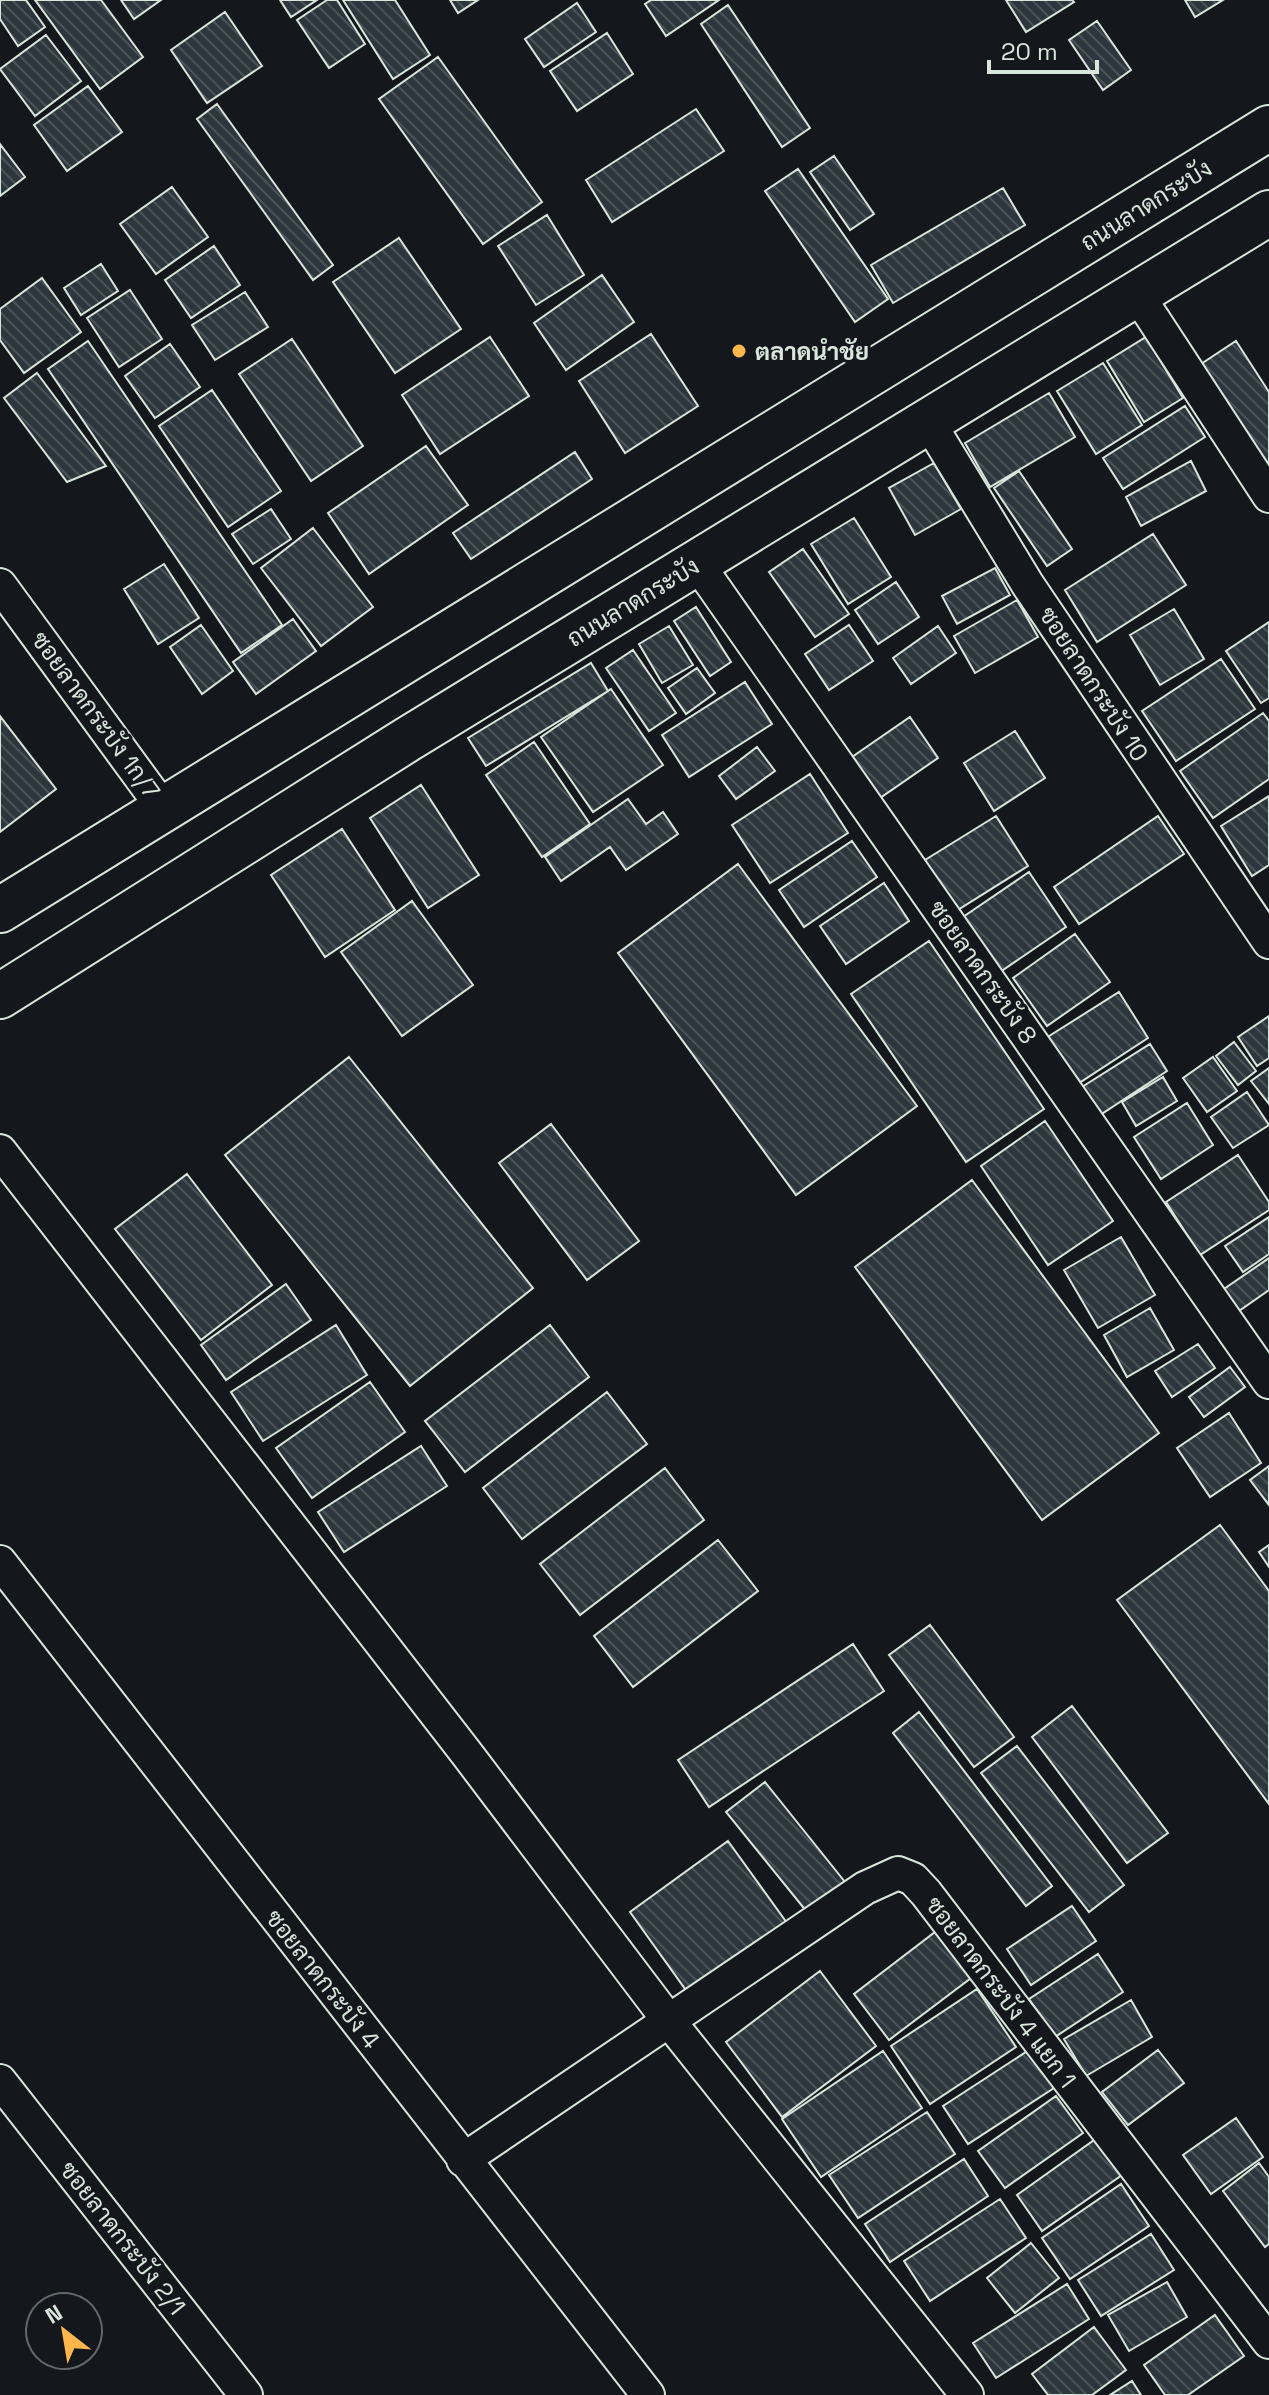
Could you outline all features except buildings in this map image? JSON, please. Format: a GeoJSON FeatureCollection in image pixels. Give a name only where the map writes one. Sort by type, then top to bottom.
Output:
{"type":"FeatureCollection","features":[{"type":"Feature","properties":{"kind":"main road","name":"ถนนลาดกระบัง"},"geometry":{"type":"LineString","coordinates":[[5,898],[163,808],[1269,128]]}},
{"type":"Feature","properties":{"kind":"main road","name":"ถนนลาดกระบัง"},"geometry":{"type":"LineString","coordinates":[[0,996],[697,563],[1269,213]]}},
{"type":"Feature","properties":{"kind":"street"},"geometry":{"type":"LineString","coordinates":[[1137,294],[1269,496]]}},
{"type":"Feature","properties":{"kind":"street","name":"ซอยลาดกระบัง 10"},"geometry":{"type":"LineString","coordinates":[[928,421],[1086,674],[1269,942]]}},
{"type":"Feature","properties":{"kind":"street","name":"ซอยลาดกระบัง 8"},"geometry":{"type":"LineString","coordinates":[[697,563],[1269,1382]]}},
{"type":"Feature","properties":{"kind":"street","name":"ซอยลาดกระบัง 1ก/7"},"geometry":{"type":"LineString","coordinates":[[0,585],[163,808]]}},
{"type":"Feature","properties":{"kind":"street"},"geometry":{"type":"LineString","coordinates":[[0,1151],[458,1742],[669,2021],[967,2395]]}},
{"type":"Feature","properties":{"kind":"street","name":"ซอยลาดกระบัง 4"},"geometry":{"type":"LineString","coordinates":[[0,1562],[648,2395]]}},
{"type":"Feature","properties":{"kind":"street","name":"ซอยลาดกระบัง 4 แยก 1"},"geometry":{"type":"LineString","coordinates":[[463,2160],[865,1888],[898,1873],[913,1879],[1269,2342]]}},
{"type":"Feature","properties":{"kind":"street","name":"ซอยลาดกระบัง 2/1"},"geometry":{"type":"LineString","coordinates":[[0,2081],[246,2395]]}},
{"type":"Feature","properties":{"kind":"place","name":"ตลาดนำชัย"},"geometry":{"type":"Point","coordinates":[739,351]}}]}
